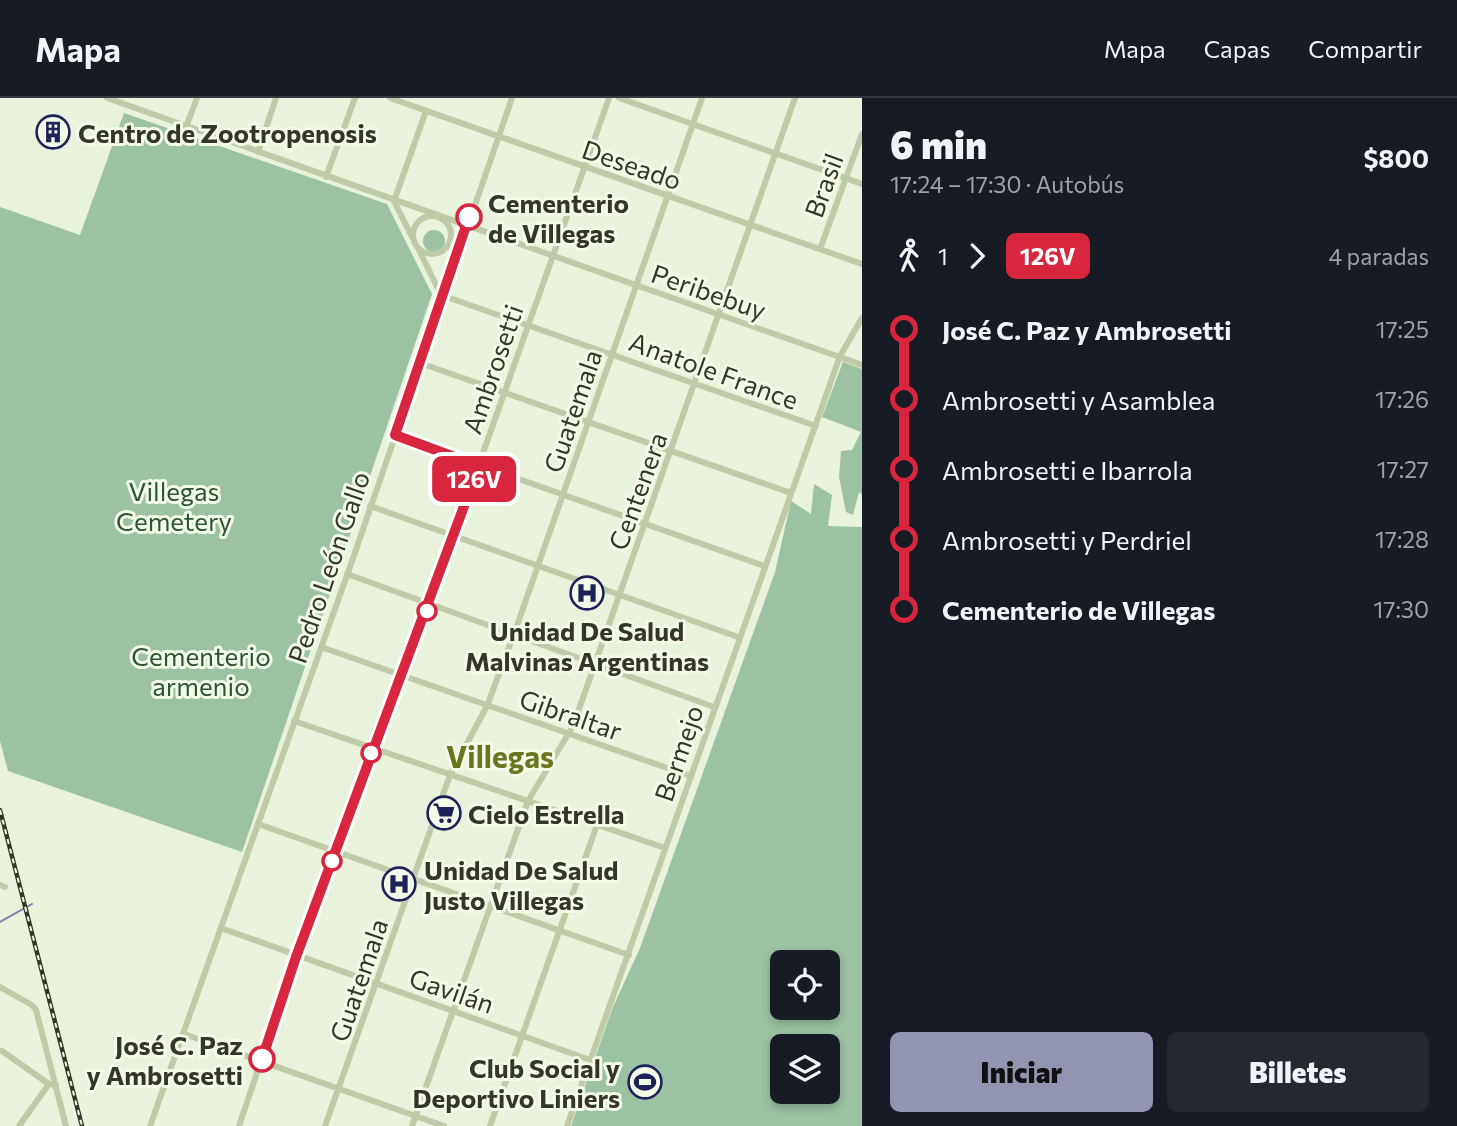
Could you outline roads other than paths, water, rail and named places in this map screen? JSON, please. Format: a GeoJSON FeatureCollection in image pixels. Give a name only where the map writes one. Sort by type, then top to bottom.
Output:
{"type":"FeatureCollection","features":[{"type":"Feature","properties":{"kind":"street","name":"Peribebuy"},"geometry":{"type":"LineString","coordinates":[[107,98],[120,100],[326,177],[862,365]]}},
{"type":"Feature","properties":{"kind":"street"},"geometry":{"type":"LineString","coordinates":[[187,127],[197,98]]}},
{"type":"Feature","properties":{"kind":"street"},"geometry":{"type":"LineString","coordinates":[[258,152],[276,98]]}},
{"type":"Feature","properties":{"kind":"street"},"geometry":{"type":"LineString","coordinates":[[326,177],[355,98]]}},
{"type":"Feature","properties":{"kind":"street","name":"Deseado"},"geometry":{"type":"LineString","coordinates":[[390,98],[862,264]]}},
{"type":"Feature","properties":{"kind":"street","name":"Pedro León Gallo"},"geometry":{"type":"LineString","coordinates":[[150,1126],[321,648],[496,136],[512,98]]}},
{"type":"Feature","properties":{"kind":"street","name":"Ambrosetti"},"geometry":{"type":"LineString","coordinates":[[239,1126],[296,957],[454,536],[609,98]]}},
{"type":"Feature","properties":{"kind":"street"},"geometry":{"type":"LineString","coordinates":[[620,98],[862,184]]}},
{"type":"Feature","properties":{"kind":"street","name":"Guatemala"},"geometry":{"type":"LineString","coordinates":[[325,1126],[450,775],[487,706],[514,634],[702,98]]}},
{"type":"Feature","properties":{"kind":"street","name":"Centenera"},"geometry":{"type":"LineString","coordinates":[[412,1126],[456,1012],[528,801],[569,734],[596,663],[795,98]]}},
{"type":"Feature","properties":{"kind":"street"},"geometry":{"type":"LineString","coordinates":[[426,111],[394,201],[441,295]]}},
{"type":"Feature","properties":{"kind":"street","name":"Brasil"},"geometry":{"type":"LineString","coordinates":[[820,249],[862,134]]}},
{"type":"Feature","properties":{"kind":"street"},"geometry":{"type":"LineString","coordinates":[[430,216],[442,218],[451,234],[443,251],[431,254],[415,243],[414,231],[420,221],[430,216]]}},
{"type":"Feature","properties":{"kind":"street","name":"Anatole France"},"geometry":{"type":"LineString","coordinates":[[441,295],[816,426]]}},
{"type":"Feature","properties":{"kind":"street","name":"Bermejo"},"geometry":{"type":"LineString","coordinates":[[567,1126],[839,356],[862,318]]}},
{"type":"Feature","properties":{"kind":"street"},"geometry":{"type":"LineString","coordinates":[[420,363],[791,493]]}},
{"type":"Feature","properties":{"kind":"street"},"geometry":{"type":"LineString","coordinates":[[395,435],[764,566]]}},
{"type":"Feature","properties":{"kind":"street"},"geometry":{"type":"LineString","coordinates":[[370,506],[738,636]]}},
{"type":"Feature","properties":{"kind":"street"},"geometry":{"type":"LineString","coordinates":[[347,574],[715,707]]}},
{"type":"Feature","properties":{"kind":"street","name":"Gibraltar"},"geometry":{"type":"LineString","coordinates":[[321,648],[690,776]]}},
{"type":"Feature","properties":{"kind":"street"},"geometry":{"type":"LineString","coordinates":[[294,721],[665,848]]}},
{"type":"Feature","properties":{"kind":"street"},"geometry":{"type":"LineString","coordinates":[[258,824],[629,955]]}},
{"type":"Feature","properties":{"kind":"street"},"geometry":{"type":"LineString","coordinates":[[490,1126],[597,825]]}},
{"type":"Feature","properties":{"kind":"street","name":"Gavilán"},"geometry":{"type":"LineString","coordinates":[[221,928],[590,1060]]}},
{"type":"Feature","properties":{"kind":"street"},"geometry":{"type":"LineString","coordinates":[[0,987],[33,1004],[36,1010],[52,1085],[66,1126]]}},
{"type":"Feature","properties":{"kind":"street"},"geometry":{"type":"LineString","coordinates":[[184,1034],[444,1126]]}},
{"type":"Feature","properties":{"kind":"street"},"geometry":{"type":"LineString","coordinates":[[2,1051],[52,1085]]}},
{"type":"Feature","properties":{"kind":"street"},"geometry":{"type":"LineString","coordinates":[[19,1126],[52,1085]]}},
{"type":"Feature","properties":{"kind":"waterway"},"geometry":{"type":"LineString","coordinates":[[0,922],[32,904]]}},
{"type":"Feature","properties":{"kind":"railway"},"geometry":{"type":"LineString","coordinates":[[0,810],[82,1126]]}},
{"type":"Feature","properties":{"kind":"place","name":"Centro de Zootropenosis"},"geometry":{"type":"Point","coordinates":[53,132]}},
{"type":"Feature","properties":{"kind":"place","name":"Cementerio de Villegas"},"geometry":{"type":"Point","coordinates":[469,217]}},
{"type":"Feature","properties":{"kind":"place","name":"Unidad De Salud Malvinas Argentinas"},"geometry":{"type":"Point","coordinates":[587,593]}},
{"type":"Feature","properties":{"kind":"place","name":"Cielo Estrella"},"geometry":{"type":"Point","coordinates":[444,813]}},
{"type":"Feature","properties":{"kind":"place","name":"Unidad De Salud Justo Villegas"},"geometry":{"type":"Point","coordinates":[399,884]}},
{"type":"Feature","properties":{"kind":"place","name":"José C. Paz y Ambrosetti"},"geometry":{"type":"Point","coordinates":[262,1059]}},
{"type":"Feature","properties":{"kind":"place","name":"Club Social y Deportivo Liniers"},"geometry":{"type":"Point","coordinates":[645,1082]}},
{"type":"Feature","properties":{"kind":"district","name":"Villegas"},"geometry":{"type":"Point","coordinates":[500,755]}},
{"type":"Feature","properties":{"kind":"park label","name":"Villegas Cemetery"},"geometry":{"type":"Point","coordinates":[174,505]}},
{"type":"Feature","properties":{"kind":"park label","name":"Cementerio armenio"},"geometry":{"type":"Point","coordinates":[201,670]}}]}
